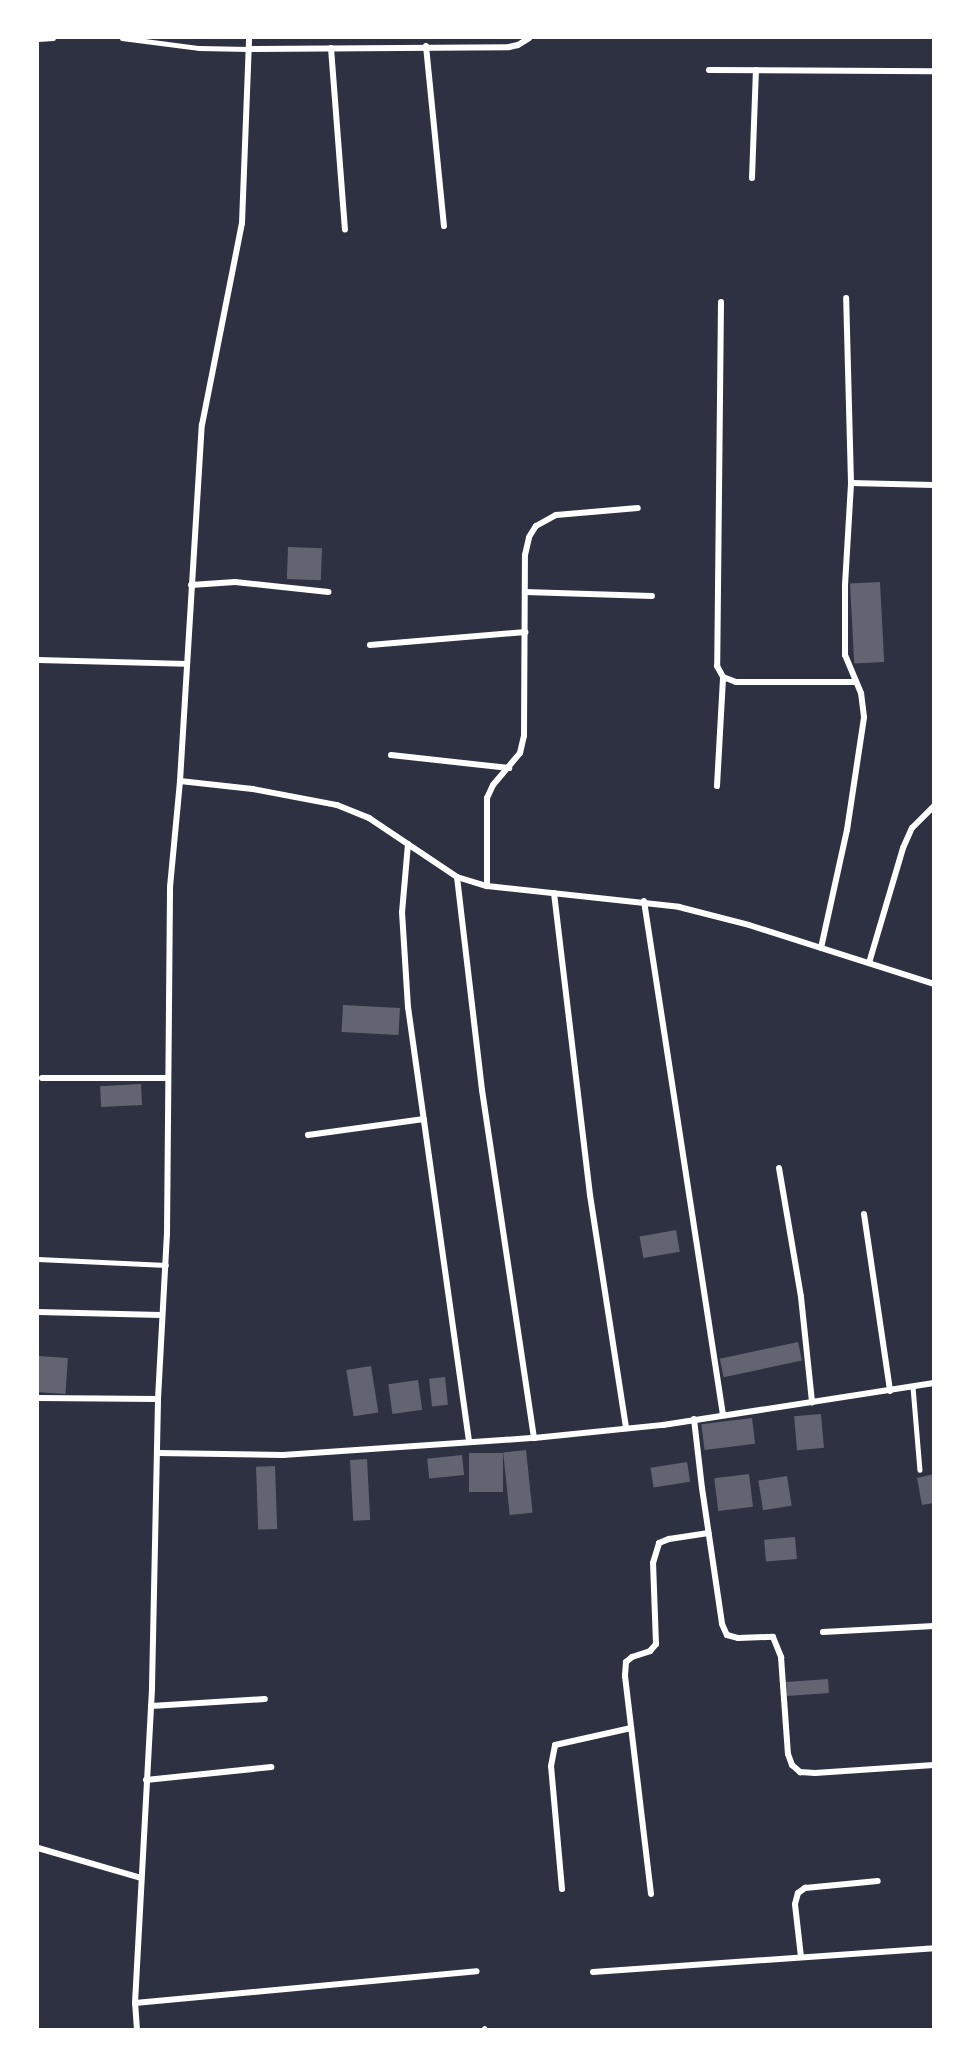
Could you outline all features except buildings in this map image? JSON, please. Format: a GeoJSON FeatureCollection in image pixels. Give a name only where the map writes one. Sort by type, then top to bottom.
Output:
{"type":"FeatureCollection","features":[{"type":"Feature","properties":{"kind":"street"},"geometry":{"type":"LineString","coordinates":[[137,2030],[135,2003],[151,1706],[161,1315],[166,1265],[170,887],[180,781],[202,425],[242,224],[249,38]]}},
{"type":"Feature","properties":{"kind":"street"},"geometry":{"type":"LineString","coordinates":[[492,38],[492,46]]}},
{"type":"Feature","properties":{"kind":"street"},"geometry":{"type":"LineString","coordinates":[[249,49],[518,45],[529,38]]}},
{"type":"Feature","properties":{"kind":"street"},"geometry":{"type":"LineString","coordinates":[[426,46],[444,226]]}},
{"type":"Feature","properties":{"kind":"street"},"geometry":{"type":"LineString","coordinates":[[331,48],[345,230]]}},
{"type":"Feature","properties":{"kind":"street"},"geometry":{"type":"LineString","coordinates":[[709,70],[933,71]]}},
{"type":"Feature","properties":{"kind":"street"},"geometry":{"type":"LineString","coordinates":[[752,178],[756,70]]}},
{"type":"Feature","properties":{"kind":"street"},"geometry":{"type":"LineString","coordinates":[[821,948],[848,830],[864,717],[863,699],[845,655],[845,585],[851,483],[846,298]]}},
{"type":"Feature","properties":{"kind":"street"},"geometry":{"type":"LineString","coordinates":[[717,786],[723,677],[717,666],[716,651],[721,302]]}},
{"type":"Feature","properties":{"kind":"street"},"geometry":{"type":"LineString","coordinates":[[851,483],[933,485]]}},
{"type":"Feature","properties":{"kind":"street"},"geometry":{"type":"LineString","coordinates":[[487,886],[487,798],[493,785],[520,753],[524,736],[525,555],[528,537],[536,526],[556,515],[639,508]]}},
{"type":"Feature","properties":{"kind":"street"},"geometry":{"type":"LineString","coordinates":[[191,585],[235,582],[328,592]]}},
{"type":"Feature","properties":{"kind":"street"},"geometry":{"type":"LineString","coordinates":[[525,592],[652,596]]}},
{"type":"Feature","properties":{"kind":"street"},"geometry":{"type":"LineString","coordinates":[[370,645],[525,632]]}},
{"type":"Feature","properties":{"kind":"street"},"geometry":{"type":"LineString","coordinates":[[38,660],[186,664]]}},
{"type":"Feature","properties":{"kind":"street"},"geometry":{"type":"LineString","coordinates":[[723,677],[736,682],[770,684],[856,682]]}},
{"type":"Feature","properties":{"kind":"street"},"geometry":{"type":"LineString","coordinates":[[391,755],[509,768]]}},
{"type":"Feature","properties":{"kind":"street"},"geometry":{"type":"LineString","coordinates":[[180,781],[253,789],[337,805],[369,818],[457,877],[487,886],[644,901],[749,925],[933,984]]}},
{"type":"Feature","properties":{"kind":"street"},"geometry":{"type":"LineString","coordinates":[[869,963],[903,848],[912,828],[933,806]]}},
{"type":"Feature","properties":{"kind":"street"},"geometry":{"type":"LineString","coordinates":[[408,844],[402,912],[408,1007],[469,1442]]}},
{"type":"Feature","properties":{"kind":"street"},"geometry":{"type":"LineString","coordinates":[[457,877],[482,1090],[534,1438]]}},
{"type":"Feature","properties":{"kind":"street"},"geometry":{"type":"LineString","coordinates":[[554,893],[590,1196],[626,1428]]}},
{"type":"Feature","properties":{"kind":"street"},"geometry":{"type":"LineString","coordinates":[[644,901],[723,1415]]}},
{"type":"Feature","properties":{"kind":"street"},"geometry":{"type":"LineString","coordinates":[[42,1078],[167,1078]]}},
{"type":"Feature","properties":{"kind":"street"},"geometry":{"type":"LineString","coordinates":[[308,1135],[424,1119]]}},
{"type":"Feature","properties":{"kind":"street"},"geometry":{"type":"LineString","coordinates":[[779,1168],[801,1296],[812,1402]]}},
{"type":"Feature","properties":{"kind":"street"},"geometry":{"type":"LineString","coordinates":[[864,1214],[890,1391]]}},
{"type":"Feature","properties":{"kind":"street"},"geometry":{"type":"LineString","coordinates":[[38,1312],[161,1315]]}},
{"type":"Feature","properties":{"kind":"street"},"geometry":{"type":"LineString","coordinates":[[157,1453],[283,1455],[534,1438],[694,1419],[933,1383]]}},
{"type":"Feature","properties":{"kind":"street"},"geometry":{"type":"LineString","coordinates":[[38,1398],[158,1399]]}},
{"type":"Feature","properties":{"kind":"street"},"geometry":{"type":"LineString","coordinates":[[694,1419],[722,1624],[727,1635],[738,1638],[765,1635],[773,1638],[778,1648],[788,1754],[792,1765],[800,1772],[815,1773],[933,1765]]}},
{"type":"Feature","properties":{"kind":"street"},"geometry":{"type":"LineString","coordinates":[[651,1894],[625,1676],[626,1662],[632,1657],[650,1651],[656,1644],[654,1552],[659,1543],[669,1539],[709,1533]]}},
{"type":"Feature","properties":{"kind":"street"},"geometry":{"type":"LineString","coordinates":[[823,1632],[933,1626]]}},
{"type":"Feature","properties":{"kind":"street"},"geometry":{"type":"LineString","coordinates":[[151,1706],[265,1698]]}},
{"type":"Feature","properties":{"kind":"street"},"geometry":{"type":"LineString","coordinates":[[562,1889],[551,1766],[555,1745],[631,1728]]}},
{"type":"Feature","properties":{"kind":"street"},"geometry":{"type":"LineString","coordinates":[[146,1779],[271,1767]]}},
{"type":"Feature","properties":{"kind":"street"},"geometry":{"type":"LineString","coordinates":[[38,1848],[141,1878]]}},
{"type":"Feature","properties":{"kind":"street"},"geometry":{"type":"LineString","coordinates":[[801,1957],[795,1904],[798,1893],[805,1888],[878,1881]]}},
{"type":"Feature","properties":{"kind":"street"},"geometry":{"type":"LineString","coordinates":[[593,1972],[933,1948]]}},
{"type":"Feature","properties":{"kind":"street"},"geometry":{"type":"LineString","coordinates":[[135,2003],[477,1971]]}},
{"type":"Feature","properties":{"kind":"lane"},"geometry":{"type":"LineString","coordinates":[[38,39],[54,38]]}},
{"type":"Feature","properties":{"kind":"lane"},"geometry":{"type":"LineString","coordinates":[[122,38],[199,48],[249,49]]}},
{"type":"Feature","properties":{"kind":"lane"},"geometry":{"type":"LineString","coordinates":[[38,1259],[166,1265]]}},
{"type":"Feature","properties":{"kind":"lane"},"geometry":{"type":"LineString","coordinates":[[913,1387],[920,1470]]}}]}
